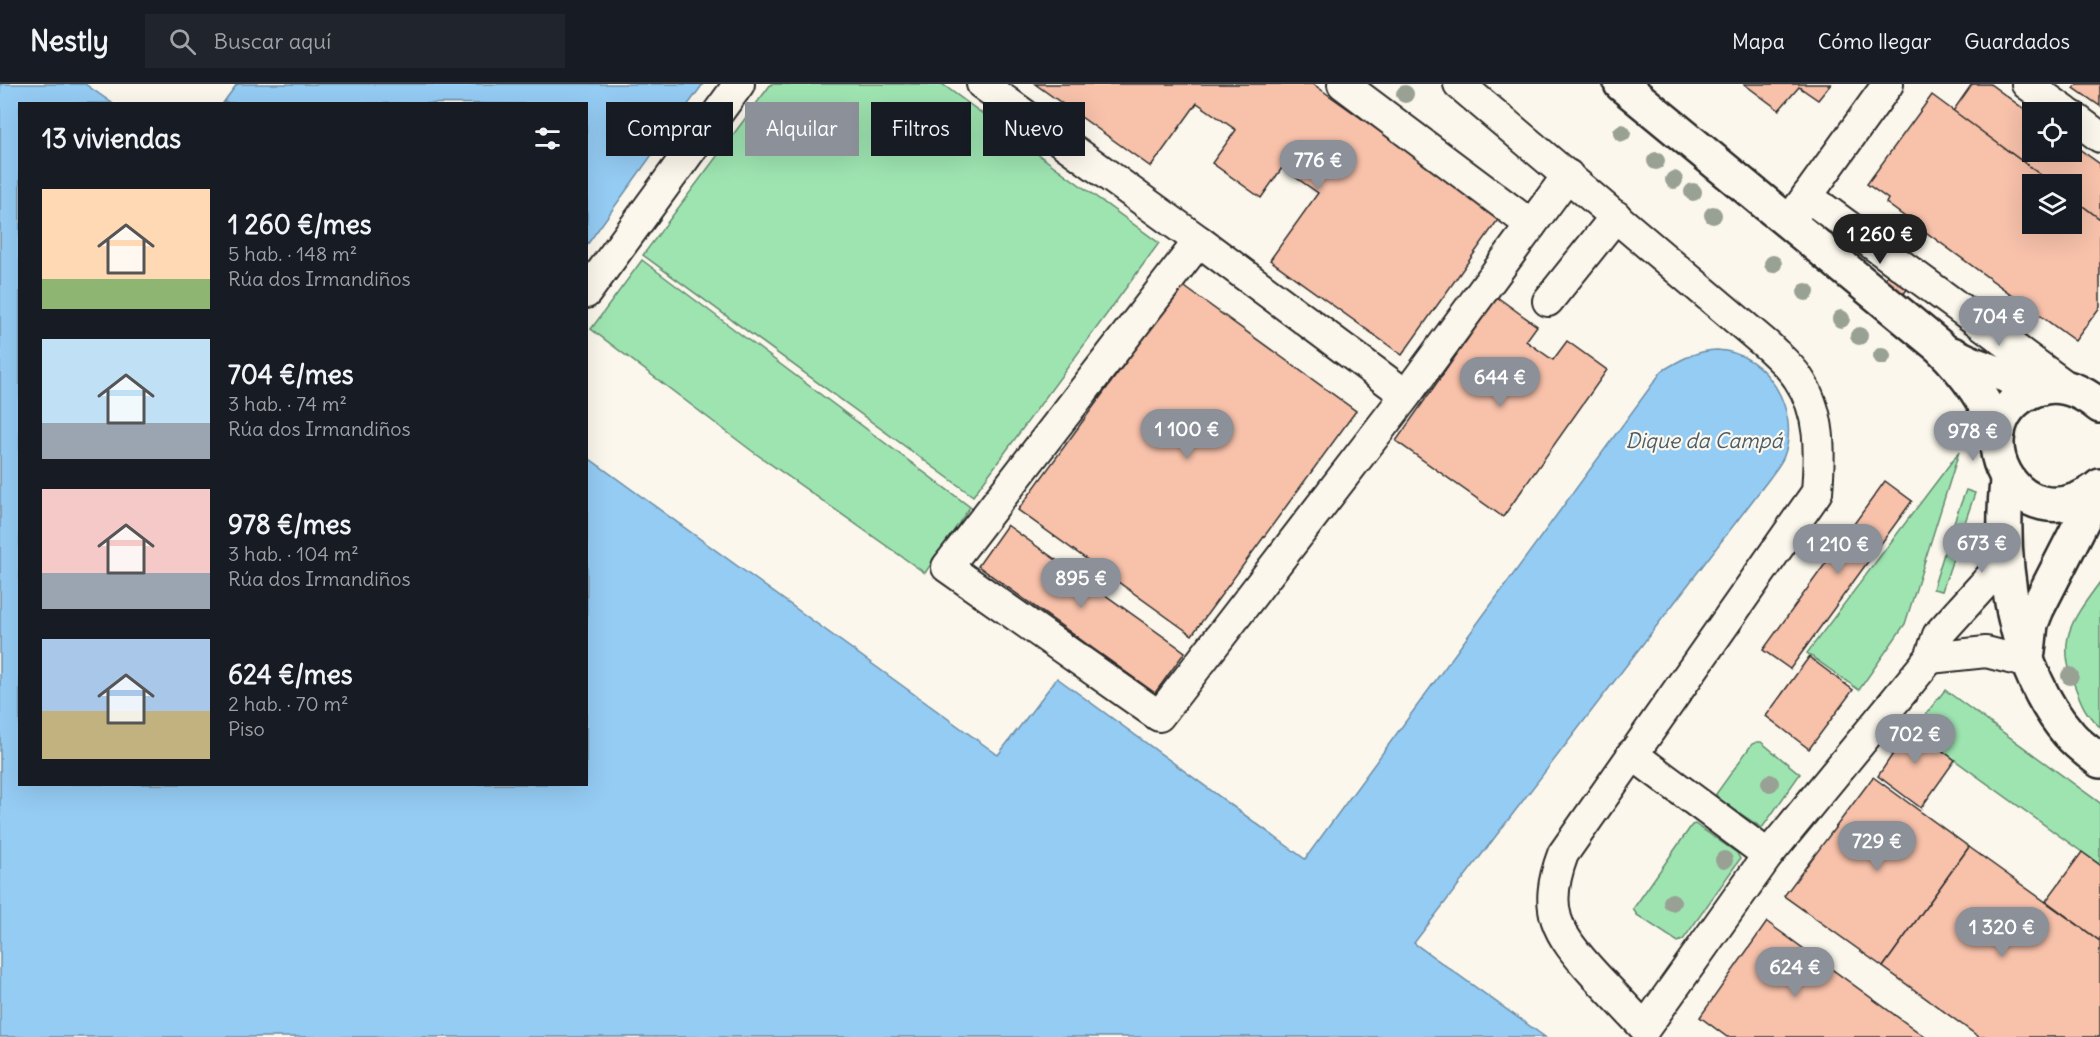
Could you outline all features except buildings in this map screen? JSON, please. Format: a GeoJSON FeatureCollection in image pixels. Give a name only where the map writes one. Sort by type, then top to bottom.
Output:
{"type":"FeatureCollection","features":[{"type":"Feature","properties":{"kind":"main road"},"geometry":{"type":"LineString","coordinates":[[1621,84],[1940,347],[1964,371],[1991,414],[1998,433],[2000,465],[2007,480],[2027,497],[2053,505],[2071,503],[2099,486]]}},
{"type":"Feature","properties":{"kind":"main road"},"geometry":{"type":"LineString","coordinates":[[1940,347],[1973,364],[2079,393]]}},
{"type":"Feature","properties":{"kind":"main road"},"geometry":{"type":"LineString","coordinates":[[1998,433],[2008,409],[2029,392],[2079,393]]}},
{"type":"Feature","properties":{"kind":"main road"},"geometry":{"type":"LineString","coordinates":[[2007,480],[2006,560],[2011,599],[2029,663],[2050,709],[2070,735],[2100,761]]}},
{"type":"Feature","properties":{"kind":"main road"},"geometry":{"type":"LineString","coordinates":[[2029,663],[2031,624],[2099,486]]}},
{"type":"Feature","properties":{"kind":"street"},"geometry":{"type":"LineString","coordinates":[[588,290],[739,84]]}},
{"type":"Feature","properties":{"kind":"street"},"geometry":{"type":"LineString","coordinates":[[982,84],[1406,395]]}},
{"type":"Feature","properties":{"kind":"street"},"geometry":{"type":"LineString","coordinates":[[1343,84],[1531,225]]}},
{"type":"Feature","properties":{"kind":"street"},"geometry":{"type":"LineString","coordinates":[[1459,84],[1769,347],[1798,378],[1814,410],[1820,452],[1816,492],[1563,854],[1555,876],[1553,906],[1558,929],[1571,949],[1651,1033],[1768,855],[1930,658],[1938,635],[2006,560]]}},
{"type":"Feature","properties":{"kind":"street"},"geometry":{"type":"LineString","coordinates":[[1788,223],[1888,84]]}},
{"type":"Feature","properties":{"kind":"street"},"geometry":{"type":"LineString","coordinates":[[2027,84],[2052,102]]}},
{"type":"Feature","properties":{"kind":"street"},"geometry":{"type":"LineString","coordinates":[[2082,124],[2100,137]]}},
{"type":"Feature","properties":{"kind":"street"},"geometry":{"type":"LineString","coordinates":[[1198,241],[947,567],[1159,716],[1406,395],[1568,175]]}},
{"type":"Feature","properties":{"kind":"street"},"geometry":{"type":"LineString","coordinates":[[1807,196],[2079,393]]}},
{"type":"Feature","properties":{"kind":"street"},"geometry":{"type":"LineString","coordinates":[[1548,301],[1616,216]]}},
{"type":"Feature","properties":{"kind":"street"},"geometry":{"type":"LineString","coordinates":[[1930,658],[1986,652],[2029,663]]}},
{"type":"Feature","properties":{"kind":"street"},"geometry":{"type":"LineString","coordinates":[[1632,754],[1768,855]]}},
{"type":"Feature","properties":{"kind":"green space"},"geometry":{"type":"Polygon","coordinates":[[[771,84],[942,84],[967,102],[871,102],[871,156],[971,156],[971,105],[983,114],[983,156],[1040,156],[1159,243],[973,496],[643,255],[717,156],[733,156],[733,135],[745,119],[745,156],[859,156],[859,102],[758,102],[771,84]]]}},
{"type":"Feature","properties":{"kind":"green space"},"geometry":{"type":"Polygon","coordinates":[[[642,260],[970,507],[925,573],[752,451],[591,329],[642,260]]]}},
{"type":"Feature","properties":{"kind":"green space"},"geometry":{"type":"Polygon","coordinates":[[[1959,452],[1905,624],[1859,690],[1807,653],[1959,452]]]}},
{"type":"Feature","properties":{"kind":"green space"},"geometry":{"type":"Polygon","coordinates":[[[1966,490],[1975,493],[1961,534],[1951,530],[1966,490]]]}},
{"type":"Feature","properties":{"kind":"green space"},"geometry":{"type":"Polygon","coordinates":[[[1946,547],[1956,550],[1942,591],[1933,589],[1946,547]]]}},
{"type":"Feature","properties":{"kind":"green space"},"geometry":{"type":"Polygon","coordinates":[[[2100,582],[2100,727],[2081,703],[2069,668],[2067,641],[2075,618],[2100,582]]]}},
{"type":"Feature","properties":{"kind":"green space"},"geometry":{"type":"Polygon","coordinates":[[[1945,690],[2100,803],[2100,865],[1913,730],[1945,690]]]}},
{"type":"Feature","properties":{"kind":"green space"},"geometry":{"type":"Polygon","coordinates":[[[1761,742],[1800,774],[1762,828],[1718,799],[1716,794],[1752,744],[1761,742]]]}},
{"type":"Feature","properties":{"kind":"green space"},"geometry":{"type":"Polygon","coordinates":[[[1695,824],[1737,853],[1740,859],[1683,940],[1678,942],[1637,915],[1633,909],[1692,825],[1695,824]]]}},
{"type":"Feature","properties":{"kind":"water","name":"Dique da Campá"},"geometry":{"type":"Polygon","coordinates":[[[0,84],[85,84],[111,102],[18,102],[18,786],[588,786],[588,458],[998,755],[1057,678],[1305,859],[1662,371],[1688,357],[1710,350],[1735,353],[1751,361],[1765,373],[1776,387],[1783,403],[1788,421],[1788,439],[1784,456],[1775,471],[1414,943],[1545,1037],[0,1037],[0,84]]]}},
{"type":"Feature","properties":{"kind":"water"},"geometry":{"type":"Polygon","coordinates":[[[237,84],[703,84],[690,102],[606,102],[606,156],[651,156],[588,244],[588,102],[224,102],[237,84]]]}}]}
